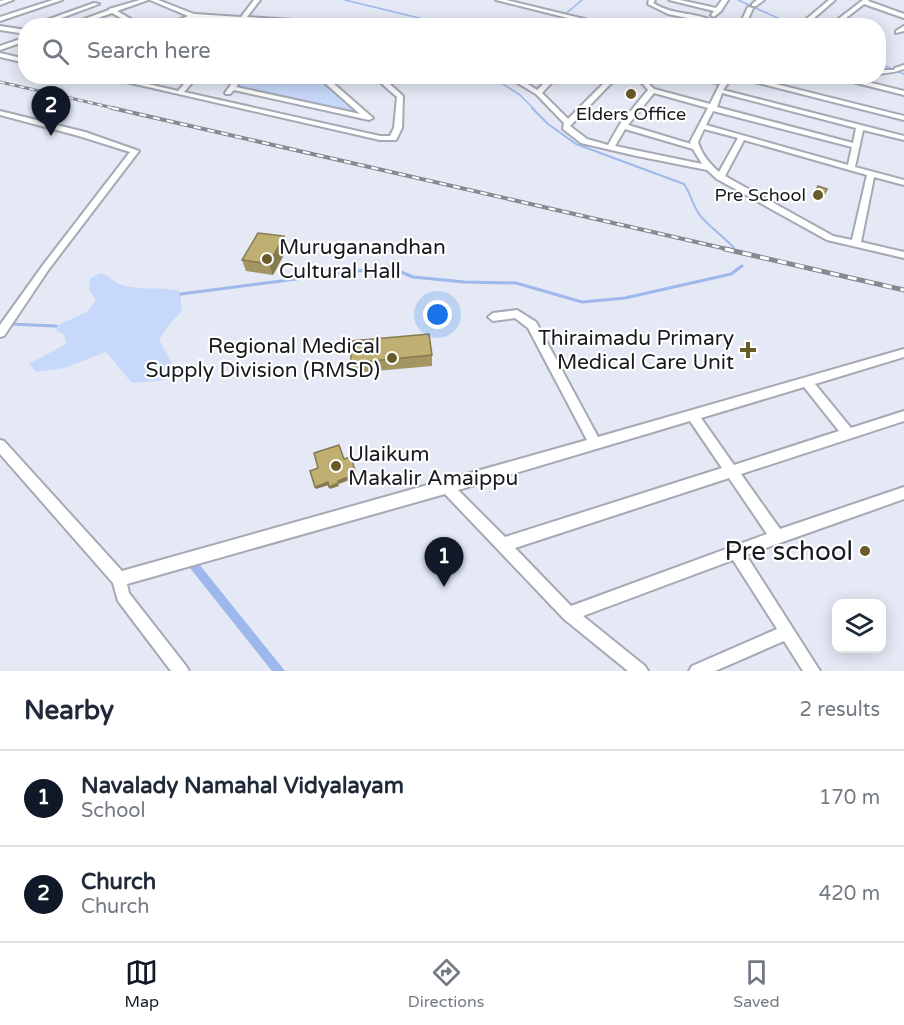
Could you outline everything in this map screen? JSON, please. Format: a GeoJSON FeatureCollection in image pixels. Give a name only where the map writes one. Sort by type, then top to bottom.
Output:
{"type":"FeatureCollection","features":[{"type":"Feature","properties":{"kind":"street"},"geometry":{"type":"LineString","coordinates":[[0,3],[10,0]]}},
{"type":"Feature","properties":{"kind":"street"},"geometry":{"type":"LineString","coordinates":[[0,19],[59,0]]}},
{"type":"Feature","properties":{"kind":"street"},"geometry":{"type":"LineString","coordinates":[[87,0],[126,18]]}},
{"type":"Feature","properties":{"kind":"street"},"geometry":{"type":"LineString","coordinates":[[92,18],[145,0]]}},
{"type":"Feature","properties":{"kind":"street"},"geometry":{"type":"LineString","coordinates":[[153,0],[193,16],[243,18],[257,0]]}},
{"type":"Feature","properties":{"kind":"street"},"geometry":{"type":"LineString","coordinates":[[500,0],[573,18]]}},
{"type":"Feature","properties":{"kind":"street"},"geometry":{"type":"LineString","coordinates":[[652,0],[650,3],[652,5],[663,10],[699,18]]}},
{"type":"Feature","properties":{"kind":"street"},"geometry":{"type":"LineString","coordinates":[[672,0],[719,10]]}},
{"type":"Feature","properties":{"kind":"street"},"geometry":{"type":"LineString","coordinates":[[710,18],[726,0]]}},
{"type":"Feature","properties":{"kind":"street"},"geometry":{"type":"LineString","coordinates":[[746,18],[752,6],[761,0]]}},
{"type":"Feature","properties":{"kind":"street"},"geometry":{"type":"LineString","coordinates":[[811,18],[832,0]]}},
{"type":"Feature","properties":{"kind":"street"},"geometry":{"type":"LineString","coordinates":[[843,18],[865,1],[904,16]]}},
{"type":"Feature","properties":{"kind":"street"},"geometry":{"type":"LineString","coordinates":[[56,18],[96,4]]}},
{"type":"Feature","properties":{"kind":"street"},"geometry":{"type":"LineString","coordinates":[[188,18],[193,16]]}},
{"type":"Feature","properties":{"kind":"street"},"geometry":{"type":"LineString","coordinates":[[0,28],[18,31]]}},
{"type":"Feature","properties":{"kind":"street"},"geometry":{"type":"LineString","coordinates":[[0,48],[18,42]]}},
{"type":"Feature","properties":{"kind":"street"},"geometry":{"type":"LineString","coordinates":[[0,55],[18,59]]}},
{"type":"Feature","properties":{"kind":"street"},"geometry":{"type":"LineString","coordinates":[[142,84],[380,138],[393,138],[398,129],[400,96],[386,84]]}},
{"type":"Feature","properties":{"kind":"street"},"geometry":{"type":"LineString","coordinates":[[180,92],[188,84]]}},
{"type":"Feature","properties":{"kind":"street"},"geometry":{"type":"LineString","coordinates":[[221,101],[235,84]]}},
{"type":"Feature","properties":{"kind":"street"},"geometry":{"type":"LineString","coordinates":[[232,88],[369,118],[329,84]]}},
{"type":"Feature","properties":{"kind":"street"},"geometry":{"type":"LineString","coordinates":[[523,84],[538,93],[568,123]]}},
{"type":"Feature","properties":{"kind":"street"},"geometry":{"type":"LineString","coordinates":[[538,93],[547,84]]}},
{"type":"Feature","properties":{"kind":"street"},"geometry":{"type":"LineString","coordinates":[[607,84],[568,123],[566,128],[584,141],[708,168]]}},
{"type":"Feature","properties":{"kind":"street"},"geometry":{"type":"LineString","coordinates":[[649,84],[652,90],[712,108],[857,146]]}},
{"type":"Feature","properties":{"kind":"street"},"geometry":{"type":"LineString","coordinates":[[904,138],[806,113],[724,84],[694,142],[708,168],[720,177],[830,238],[904,255]]}},
{"type":"Feature","properties":{"kind":"street"},"geometry":{"type":"LineString","coordinates":[[766,84],[904,118]]}},
{"type":"Feature","properties":{"kind":"street"},"geometry":{"type":"LineString","coordinates":[[866,84],[904,93]]}},
{"type":"Feature","properties":{"kind":"street"},"geometry":{"type":"LineString","coordinates":[[611,147],[623,126],[652,90]]}},
{"type":"Feature","properties":{"kind":"street"},"geometry":{"type":"LineString","coordinates":[[806,113],[813,96]]}},
{"type":"Feature","properties":{"kind":"street"},"geometry":{"type":"LineString","coordinates":[[0,113],[82,134],[135,152],[46,267],[0,333]]}},
{"type":"Feature","properties":{"kind":"street"},"geometry":{"type":"LineString","coordinates":[[623,126],[696,148]]}},
{"type":"Feature","properties":{"kind":"street"},"geometry":{"type":"LineString","coordinates":[[703,126],[904,183]]}},
{"type":"Feature","properties":{"kind":"street"},"geometry":{"type":"LineString","coordinates":[[851,169],[860,127]]}},
{"type":"Feature","properties":{"kind":"street"},"geometry":{"type":"LineString","coordinates":[[720,177],[741,137]]}},
{"type":"Feature","properties":{"kind":"street"},"geometry":{"type":"LineString","coordinates":[[856,244],[871,174]]}},
{"type":"Feature","properties":{"kind":"street"},"geometry":{"type":"LineString","coordinates":[[493,316],[517,314],[532,325],[595,444]]}},
{"type":"Feature","properties":{"kind":"street"},"geometry":{"type":"LineString","coordinates":[[118,579],[447,487],[904,354]]}},
{"type":"Feature","properties":{"kind":"street"},"geometry":{"type":"LineString","coordinates":[[807,382],[848,433]]}},
{"type":"Feature","properties":{"kind":"street"},"geometry":{"type":"LineString","coordinates":[[693,416],[777,537]]}},
{"type":"Feature","properties":{"kind":"street"},"geometry":{"type":"LineString","coordinates":[[502,545],[904,416]]}},
{"type":"Feature","properties":{"kind":"street"},"geometry":{"type":"LineString","coordinates":[[0,445],[118,579],[123,596],[181,671]]}},
{"type":"Feature","properties":{"kind":"street"},"geometry":{"type":"LineString","coordinates":[[447,487],[569,614],[640,671]]}},
{"type":"Feature","properties":{"kind":"street"},"geometry":{"type":"LineString","coordinates":[[569,614],[904,493]]}},
{"type":"Feature","properties":{"kind":"street"},"geometry":{"type":"LineString","coordinates":[[736,552],[812,671]]}},
{"type":"Feature","properties":{"kind":"street"},"geometry":{"type":"LineString","coordinates":[[697,671],[787,632]]}},
{"type":"Feature","properties":{"kind":"shaded area"},"geometry":{"type":"Polygon","coordinates":[[[238,84],[323,84],[359,114],[236,86],[238,84]]]}},
{"type":"Feature","properties":{"kind":"shaded area"},"geometry":{"type":"Polygon","coordinates":[[[101,273],[129,287],[180,291],[182,311],[159,340],[175,369],[165,380],[132,383],[106,352],[64,368],[36,372],[29,364],[66,344],[64,335],[57,331],[56,326],[87,312],[96,300],[89,290],[90,278],[101,273]]]}},
{"type":"Feature","properties":{"kind":"shaded area"},"geometry":{"type":"Polygon","coordinates":[[[199,564],[285,671],[272,671],[190,568],[199,564]]]}},
{"type":"Feature","properties":{"kind":"building"},"geometry":{"type":"Polygon","coordinates":[[[818,186],[827,189],[823,197],[814,194],[818,186]]]}},
{"type":"Feature","properties":{"kind":"building"},"geometry":{"type":"Polygon","coordinates":[[[258,233],[284,236],[269,264],[242,260],[258,233]]]}},
{"type":"Feature","properties":{"kind":"building"},"geometry":{"type":"Polygon","coordinates":[[[429,334],[432,355],[351,363],[351,341],[429,334]]]}},
{"type":"Feature","properties":{"kind":"building","name":"Ulaikum Makalir Amaippu"},"geometry":{"type":"Polygon","coordinates":[[[339,445],[344,459],[351,457],[356,474],[329,487],[328,482],[315,487],[310,471],[318,468],[314,453],[339,445]]]}},
{"type":"Feature","properties":{"kind":"waterway"},"geometry":{"type":"LineString","coordinates":[[345,0],[419,18]]}},
{"type":"Feature","properties":{"kind":"waterway"},"geometry":{"type":"LineString","coordinates":[[561,18],[582,0]]}},
{"type":"Feature","properties":{"kind":"waterway"},"geometry":{"type":"LineString","coordinates":[[738,0],[777,18]]}},
{"type":"Feature","properties":{"kind":"waterway"},"geometry":{"type":"LineString","coordinates":[[886,66],[904,74]]}},
{"type":"Feature","properties":{"kind":"waterway"},"geometry":{"type":"LineString","coordinates":[[503,84],[520,95],[534,109]]}},
{"type":"Feature","properties":{"kind":"waterway"},"geometry":{"type":"LineString","coordinates":[[532,108],[548,124],[576,144],[684,184],[699,214],[734,248]]}},
{"type":"Feature","properties":{"kind":"waterway"},"geometry":{"type":"LineString","coordinates":[[181,294],[389,267],[413,277],[464,282],[516,283],[582,302],[625,298],[731,274],[742,266]]}},
{"type":"Feature","properties":{"kind":"waterway"},"geometry":{"type":"LineString","coordinates":[[10,324],[56,326]]}},
{"type":"Feature","properties":{"kind":"railway"},"geometry":{"type":"LineString","coordinates":[[0,82],[118,109]]}},
{"type":"Feature","properties":{"kind":"railway"},"geometry":{"type":"LineString","coordinates":[[112,108],[731,250]]}},
{"type":"Feature","properties":{"kind":"railway"},"geometry":{"type":"LineString","coordinates":[[725,249],[904,290]]}},
{"type":"Feature","properties":{"kind":"place","name":"Elders Office"},"geometry":{"type":"Point","coordinates":[631,94]}},
{"type":"Feature","properties":{"kind":"place","name":"Church"},"geometry":{"type":"Point","coordinates":[51,136]}},
{"type":"Feature","properties":{"kind":"place","name":"Pre School"},"geometry":{"type":"Point","coordinates":[818,195]}},
{"type":"Feature","properties":{"kind":"place","name":"Muruganandhan Cultural Hall"},"geometry":{"type":"Point","coordinates":[267,259]}},
{"type":"Feature","properties":{"kind":"place","name":"Thiraimadu Primary Medical Care Unit"},"geometry":{"type":"Point","coordinates":[748,350]}},
{"type":"Feature","properties":{"kind":"place","name":"Regional Medical Supply Division (RMSD)"},"geometry":{"type":"Point","coordinates":[392,358]}},
{"type":"Feature","properties":{"kind":"place","name":"Ulaikum Makalir Amaippu"},"geometry":{"type":"Point","coordinates":[336,466]}},
{"type":"Feature","properties":{"kind":"place","name":"Pre school"},"geometry":{"type":"Point","coordinates":[865,551]}},
{"type":"Feature","properties":{"kind":"place","name":"Navalady Namahal Vidyalayam"},"geometry":{"type":"Point","coordinates":[444,587]}}]}
